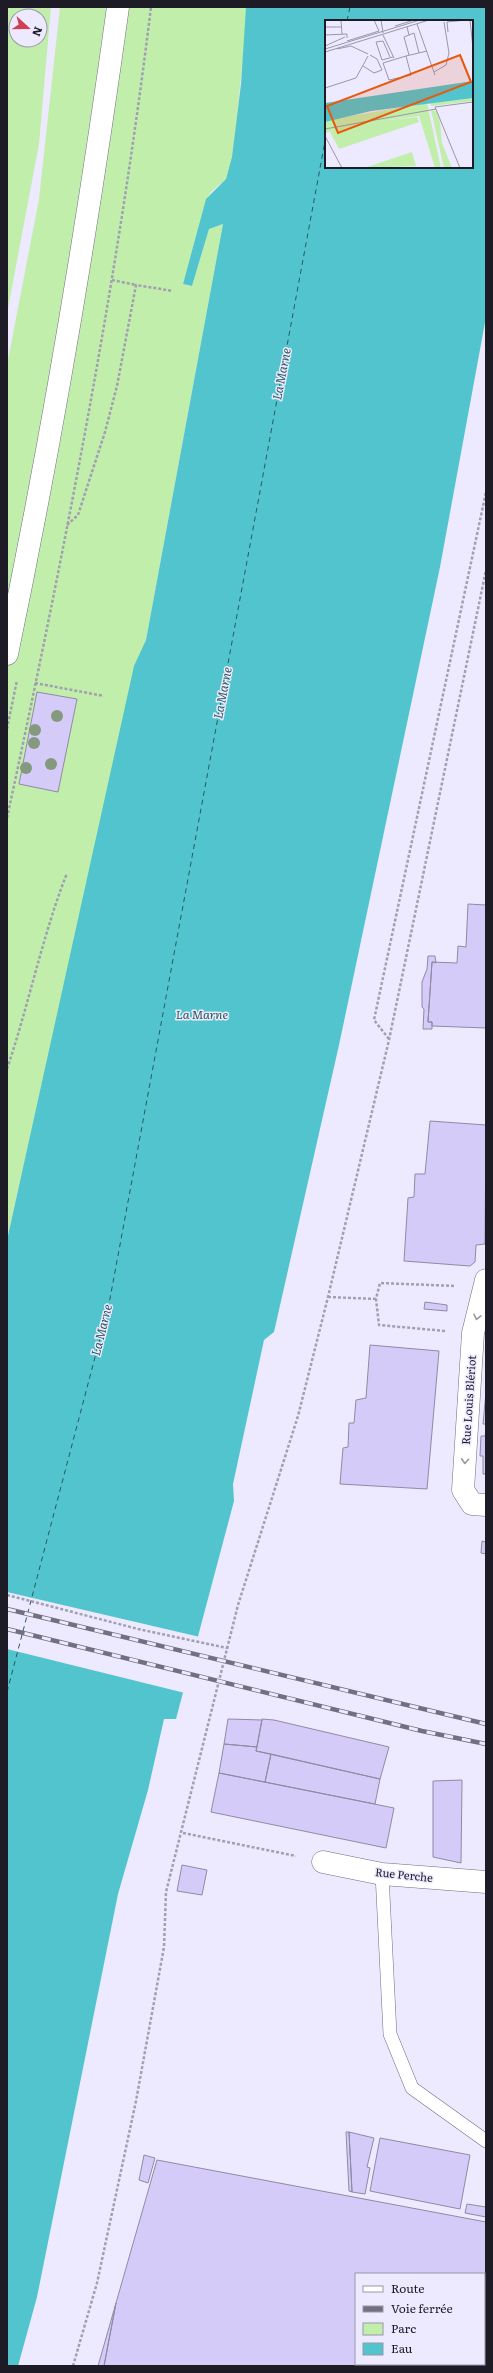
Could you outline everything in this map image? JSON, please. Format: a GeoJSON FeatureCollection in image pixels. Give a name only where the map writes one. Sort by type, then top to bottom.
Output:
{"type":"FeatureCollection","features":[{"type":"Feature","properties":{"kind":"street"},"geometry":{"type":"LineString","coordinates":[[7,654],[33,526],[86,232],[118,7]]}},
{"type":"Feature","properties":{"kind":"street","name":"Rue Louis Blériot"},"geometry":{"type":"LineString","coordinates":[[485,1283],[473,1333],[463,1490],[472,1504],[486,1505]]}},
{"type":"Feature","properties":{"kind":"street","name":"Rue Perche"},"geometry":{"type":"LineString","coordinates":[[323,1862],[382,1874],[486,1882]]}},
{"type":"Feature","properties":{"kind":"lane"},"geometry":{"type":"LineString","coordinates":[[382,1874],[390,2034],[412,2088],[486,2141]]}},
{"type":"Feature","properties":{"kind":"path"},"geometry":{"type":"LineString","coordinates":[[112,280],[173,291]]}},
{"type":"Feature","properties":{"kind":"path"},"geometry":{"type":"LineString","coordinates":[[67,526],[78,515],[105,432],[117,386],[136,284]]}},
{"type":"Feature","properties":{"kind":"path"},"geometry":{"type":"LineString","coordinates":[[389,1040],[374,1020],[486,492]]}},
{"type":"Feature","properties":{"kind":"path"},"geometry":{"type":"LineString","coordinates":[[73,2366],[97,2283],[136,2100],[164,1947],[166,1892],[183,1832],[238,1605],[298,1416],[328,1297],[389,1040],[486,570]]}},
{"type":"Feature","properties":{"kind":"path"},"geometry":{"type":"LineString","coordinates":[[34,684],[104,696]]}},
{"type":"Feature","properties":{"kind":"path"},"geometry":{"type":"LineString","coordinates":[[7,1069],[21,1026],[55,904],[67,873]]}},
{"type":"Feature","properties":{"kind":"path"},"geometry":{"type":"LineString","coordinates":[[473,1333],[379,1325],[376,1299],[380,1283],[485,1283]]}},
{"type":"Feature","properties":{"kind":"path"},"geometry":{"type":"LineString","coordinates":[[328,1297],[376,1299]]}},
{"type":"Feature","properties":{"kind":"path"},"geometry":{"type":"LineString","coordinates":[[7,1595],[138,1629],[227,1648]]}},
{"type":"Feature","properties":{"kind":"path"},"geometry":{"type":"LineString","coordinates":[[183,1832],[323,1862]]}},
{"type":"Feature","properties":{"kind":"green space"},"geometry":{"type":"Polygon","coordinates":[[[7,7],[51,7],[48,41],[48,8],[8,8],[8,48],[47,48],[39,144],[7,314],[7,7]]]}},
{"type":"Feature","properties":{"kind":"green space"},"geometry":{"type":"Polygon","coordinates":[[[60,7],[248,7],[233,157],[226,179],[211,192],[206,200],[183,284],[192,286],[209,229],[223,224],[146,640],[80,915],[7,1239],[7,365],[39,199],[60,7]]]}},
{"type":"Feature","properties":{"kind":"water","name":"La Marne"},"geometry":{"type":"Polygon","coordinates":[[[246,7],[486,7],[486,317],[440,567],[339,1045],[274,1332],[264,1340],[233,1484],[234,1501],[176,1719],[164,1719],[148,1790],[118,1894],[37,2297],[18,2366],[7,2366],[7,1240],[134,666],[146,640],[223,224],[209,229],[192,286],[183,284],[206,199],[226,179],[232,157],[241,84],[246,7]]]}},
{"type":"Feature","properties":{"kind":"pier"},"geometry":{"type":"Polygon","coordinates":[[[7,1592],[200,1637],[185,1693],[7,1649],[7,1592]]]}},
{"type":"Feature","properties":{"kind":"building"},"geometry":{"type":"Polygon","coordinates":[[[37,692],[77,699],[58,792],[19,784],[37,692]]]}},
{"type":"Feature","properties":{"kind":"building"},"geometry":{"type":"Polygon","coordinates":[[[468,904],[486,905],[486,1028],[432,1026],[432,1022],[428,1022],[432,962],[457,963],[458,946],[466,947],[468,904]]]}},
{"type":"Feature","properties":{"kind":"building"},"geometry":{"type":"Polygon","coordinates":[[[428,956],[435,956],[436,963],[432,962],[428,1022],[432,1022],[432,1029],[423,1029],[424,1009],[422,1007],[422,982],[427,969],[428,956]]]}},
{"type":"Feature","properties":{"kind":"building"},"geometry":{"type":"Polygon","coordinates":[[[430,1121],[486,1125],[485,1244],[476,1245],[475,1262],[470,1266],[404,1261],[408,1198],[414,1197],[415,1174],[425,1174],[430,1121]]]}},
{"type":"Feature","properties":{"kind":"building"},"geometry":{"type":"Polygon","coordinates":[[[425,1302],[447,1305],[447,1311],[424,1309],[425,1302]]]}},
{"type":"Feature","properties":{"kind":"building"},"geometry":{"type":"Polygon","coordinates":[[[370,1345],[439,1351],[427,1489],[340,1484],[343,1448],[348,1447],[349,1423],[354,1423],[356,1400],[366,1398],[370,1345]]]}},
{"type":"Feature","properties":{"kind":"building"},"geometry":{"type":"Polygon","coordinates":[[[486,1392],[486,1424],[483,1424],[486,1392]]]}},
{"type":"Feature","properties":{"kind":"building"},"geometry":{"type":"Polygon","coordinates":[[[486,1430],[486,1474],[483,1474],[483,1456],[480,1456],[481,1436],[485,1436],[486,1430]]]}},
{"type":"Feature","properties":{"kind":"building"},"geometry":{"type":"Polygon","coordinates":[[[482,1541],[486,1542],[486,1554],[481,1553],[482,1541]]]}},
{"type":"Feature","properties":{"kind":"building"},"geometry":{"type":"Polygon","coordinates":[[[228,1719],[262,1720],[257,1747],[224,1744],[228,1719]]]}},
{"type":"Feature","properties":{"kind":"building"},"geometry":{"type":"Polygon","coordinates":[[[262,1719],[274,1720],[389,1747],[380,1779],[256,1751],[262,1719]]]}},
{"type":"Feature","properties":{"kind":"building"},"geometry":{"type":"Polygon","coordinates":[[[224,1744],[257,1747],[256,1751],[271,1754],[265,1782],[219,1773],[224,1744]]]}},
{"type":"Feature","properties":{"kind":"building"},"geometry":{"type":"Polygon","coordinates":[[[271,1754],[380,1779],[375,1804],[265,1782],[271,1754]]]}},
{"type":"Feature","properties":{"kind":"building"},"geometry":{"type":"Polygon","coordinates":[[[219,1773],[394,1808],[386,1848],[211,1812],[219,1773]]]}},
{"type":"Feature","properties":{"kind":"building"},"geometry":{"type":"Polygon","coordinates":[[[462,1780],[461,1863],[433,1857],[433,1781],[462,1780]]]}},
{"type":"Feature","properties":{"kind":"building"},"geometry":{"type":"Polygon","coordinates":[[[182,1865],[207,1870],[202,1895],[177,1891],[182,1865]]]}},
{"type":"Feature","properties":{"kind":"building"},"geometry":{"type":"Polygon","coordinates":[[[346,2132],[349,2132],[352,2192],[349,2191],[346,2132]]]}},
{"type":"Feature","properties":{"kind":"building"},"geometry":{"type":"Polygon","coordinates":[[[349,2132],[374,2138],[367,2167],[370,2168],[365,2194],[352,2192],[349,2132]]]}},
{"type":"Feature","properties":{"kind":"building"},"geometry":{"type":"Polygon","coordinates":[[[380,2138],[470,2155],[460,2209],[370,2191],[380,2138]]]}},
{"type":"Feature","properties":{"kind":"building"},"geometry":{"type":"Polygon","coordinates":[[[144,2155],[155,2158],[148,2183],[139,2180],[144,2155]]]}},
{"type":"Feature","properties":{"kind":"building"},"geometry":{"type":"Polygon","coordinates":[[[157,2160],[486,2222],[485,2304],[485,2273],[355,2273],[355,2365],[467,2366],[104,2366],[116,2303],[157,2160]]]}},
{"type":"Feature","properties":{"kind":"building"},"geometry":{"type":"Polygon","coordinates":[[[467,2204],[486,2207],[486,2217],[465,2213],[467,2204]]]}},
{"type":"Feature","properties":{"kind":"building"},"geometry":{"type":"Polygon","coordinates":[[[116,2303],[104,2366],[98,2366],[116,2303]]]}},
{"type":"Feature","properties":{"kind":"ferry route"},"geometry":{"type":"LineString","coordinates":[[347,20],[350,7]]}},
{"type":"Feature","properties":{"kind":"ferry route"},"geometry":{"type":"LineString","coordinates":[[7,1692],[109,1304],[325,141]]}},
{"type":"Feature","properties":{"kind":"railway"},"geometry":{"type":"LineString","coordinates":[[7,1609],[486,1724]]}},
{"type":"Feature","properties":{"kind":"railway"},"geometry":{"type":"LineString","coordinates":[[7,1629],[422,1731],[486,1744]]}}]}
